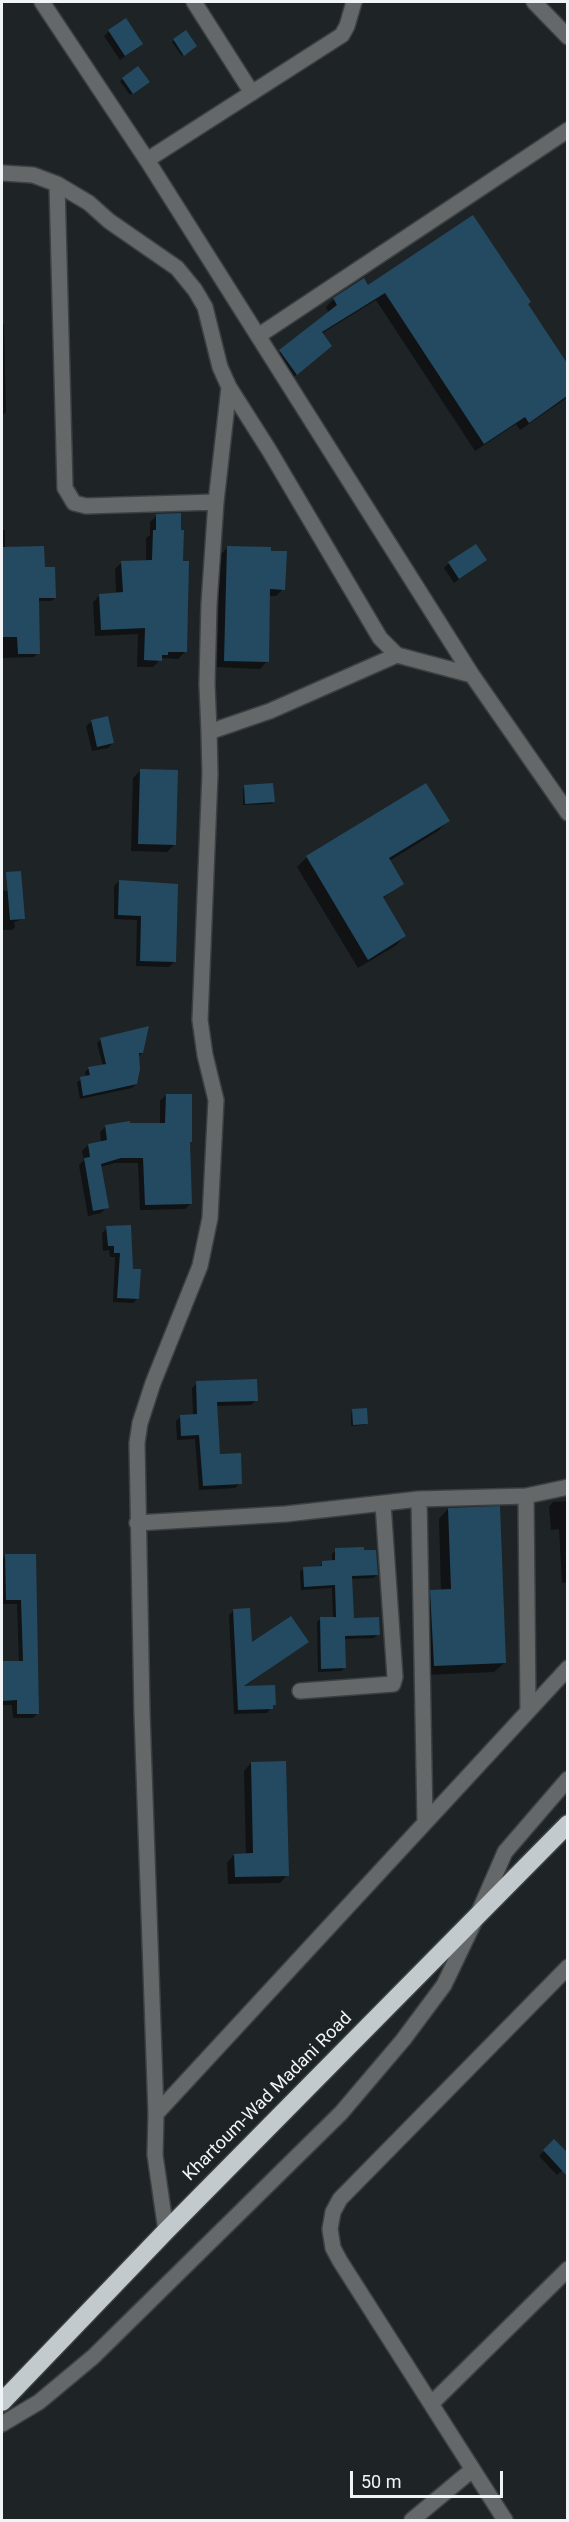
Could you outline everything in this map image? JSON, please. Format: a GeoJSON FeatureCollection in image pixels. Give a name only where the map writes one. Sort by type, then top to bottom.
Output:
{"type":"FeatureCollection","features":[{"type":"Feature","properties":{"kind":"highway","name":"Khartoum-Wad Madani Road"},"geometry":{"type":"LineString","coordinates":[[2,2402],[166,2230],[567,1824]]}},
{"type":"Feature","properties":{"kind":"street"},"geometry":{"type":"LineString","coordinates":[[42,2],[147,160],[472,675],[567,813]]}},
{"type":"Feature","properties":{"kind":"street"},"geometry":{"type":"LineString","coordinates":[[194,2],[252,93]]}},
{"type":"Feature","properties":{"kind":"street"},"geometry":{"type":"LineString","coordinates":[[147,160],[342,35],[354,2]]}},
{"type":"Feature","properties":{"kind":"street"},"geometry":{"type":"LineString","coordinates":[[534,2],[567,37]]}},
{"type":"Feature","properties":{"kind":"street"},"geometry":{"type":"LineString","coordinates":[[258,336],[567,130]]}},
{"type":"Feature","properties":{"kind":"street"},"geometry":{"type":"LineString","coordinates":[[2,173],[33,175],[57,184],[89,203],[109,221],[177,268],[195,290],[205,308],[220,368],[229,387],[380,638],[397,655],[472,675]]}},
{"type":"Feature","properties":{"kind":"street"},"geometry":{"type":"LineString","coordinates":[[57,184],[65,488],[74,503],[86,506],[216,502]]}},
{"type":"Feature","properties":{"kind":"street"},"geometry":{"type":"LineString","coordinates":[[166,2230],[155,2155],[156,2114],[137,1523],[137,1443],[153,1383],[205,1251],[210,1218],[216,1100],[205,1055],[200,1020],[210,774],[207,684],[209,604],[216,502],[229,387]]}},
{"type":"Feature","properties":{"kind":"street"},"geometry":{"type":"LineString","coordinates":[[209,732],[270,711],[397,655]]}},
{"type":"Feature","properties":{"kind":"street"},"geometry":{"type":"LineString","coordinates":[[137,1523],[286,1514],[419,1499],[526,1496],[567,1487]]}},
{"type":"Feature","properties":{"kind":"street"},"geometry":{"type":"LineString","coordinates":[[526,1496],[528,1708]]}},
{"type":"Feature","properties":{"kind":"street"},"geometry":{"type":"LineString","coordinates":[[419,1499],[425,1822]]}},
{"type":"Feature","properties":{"kind":"street"},"geometry":{"type":"LineString","coordinates":[[300,1692],[393,1684],[395,1677],[383,1504]]}},
{"type":"Feature","properties":{"kind":"street"},"geometry":{"type":"LineString","coordinates":[[156,2114],[567,1668]]}},
{"type":"Feature","properties":{"kind":"street"},"geometry":{"type":"LineString","coordinates":[[2,2424],[39,2402],[93,2357],[341,2113],[403,2040],[444,1985],[504,1852],[567,1779]]}},
{"type":"Feature","properties":{"kind":"street"},"geometry":{"type":"LineString","coordinates":[[505,2520],[340,2261],[333,2248],[330,2229],[333,2212],[348,2191],[567,1967]]}},
{"type":"Feature","properties":{"kind":"street"},"geometry":{"type":"LineString","coordinates":[[432,2404],[567,2269]]}},
{"type":"Feature","properties":{"kind":"street"},"geometry":{"type":"LineString","coordinates":[[411,2520],[472,2470]]}},
{"type":"Feature","properties":{"kind":"building"},"geometry":{"type":"Polygon","coordinates":[[[126,18],[143,44],[125,56],[108,30],[126,18]]]}},
{"type":"Feature","properties":{"kind":"building"},"geometry":{"type":"Polygon","coordinates":[[[186,30],[197,46],[184,56],[173,39],[186,30]]]}},
{"type":"Feature","properties":{"kind":"building"},"geometry":{"type":"Polygon","coordinates":[[[138,66],[150,82],[133,94],[122,78],[138,66]]]}},
{"type":"Feature","properties":{"kind":"building"},"geometry":{"type":"Polygon","coordinates":[[[473,215],[531,302],[528,304],[567,363],[567,396],[529,423],[525,417],[484,444],[385,293],[322,332],[332,346],[297,375],[279,350],[337,305],[333,298],[364,278],[368,285],[473,215]]]}},
{"type":"Feature","properties":{"kind":"building"},"geometry":{"type":"Polygon","coordinates":[[[181,513],[181,530],[184,530],[183,561],[189,561],[187,652],[168,652],[168,655],[162,655],[162,661],[144,660],[145,628],[101,630],[99,594],[123,592],[121,561],[152,560],[156,514],[181,513]]]}},
{"type":"Feature","properties":{"kind":"building"},"geometry":{"type":"Polygon","coordinates":[[[476,544],[487,560],[459,579],[448,562],[476,544]]]}},
{"type":"Feature","properties":{"kind":"building"},"geometry":{"type":"Polygon","coordinates":[[[44,546],[45,567],[55,567],[56,598],[39,598],[40,654],[18,654],[17,637],[2,637],[2,547],[44,546]]]}},
{"type":"Feature","properties":{"kind":"building"},"geometry":{"type":"Polygon","coordinates":[[[227,546],[271,547],[271,551],[287,551],[285,590],[270,589],[269,662],[224,661],[227,546]]]}},
{"type":"Feature","properties":{"kind":"building"},"geometry":{"type":"Polygon","coordinates":[[[108,716],[114,743],[97,747],[91,720],[108,716]]]}},
{"type":"Feature","properties":{"kind":"building"},"geometry":{"type":"Polygon","coordinates":[[[140,769],[178,770],[176,845],[138,844],[140,769]]]}},
{"type":"Feature","properties":{"kind":"building"},"geometry":{"type":"Polygon","coordinates":[[[273,783],[275,802],[245,804],[244,785],[273,783]]]}},
{"type":"Feature","properties":{"kind":"building"},"geometry":{"type":"Polygon","coordinates":[[[426,783],[450,821],[389,858],[404,884],[383,897],[406,936],[368,960],[306,856],[426,783]]]}},
{"type":"Feature","properties":{"kind":"building"},"geometry":{"type":"Polygon","coordinates":[[[21,871],[25,919],[10,920],[6,872],[21,871]]]}},
{"type":"Feature","properties":{"kind":"building"},"geometry":{"type":"Polygon","coordinates":[[[119,880],[178,884],[176,962],[140,961],[141,916],[118,915],[119,880]]]}},
{"type":"Feature","properties":{"kind":"building"},"geometry":{"type":"Polygon","coordinates":[[[149,1026],[143,1053],[139,1053],[140,1069],[137,1084],[83,1096],[80,1077],[90,1075],[88,1067],[106,1064],[100,1038],[149,1026]]]}},
{"type":"Feature","properties":{"kind":"building"},"geometry":{"type":"Polygon","coordinates":[[[166,1094],[192,1094],[192,1142],[190,1142],[192,1204],[145,1205],[143,1158],[121,1158],[101,1164],[109,1208],[93,1211],[84,1158],[90,1157],[88,1144],[107,1140],[105,1125],[130,1121],[130,1123],[165,1123],[166,1094]]]}},
{"type":"Feature","properties":{"kind":"building"},"geometry":{"type":"Polygon","coordinates":[[[131,1225],[133,1269],[141,1269],[139,1299],[117,1298],[120,1253],[114,1253],[114,1246],[108,1246],[106,1226],[131,1225]]]}},
{"type":"Feature","properties":{"kind":"building"},"geometry":{"type":"Polygon","coordinates":[[[257,1379],[258,1401],[217,1402],[220,1454],[241,1453],[242,1484],[203,1486],[199,1435],[181,1436],[180,1415],[197,1414],[196,1381],[257,1379]]]}},
{"type":"Feature","properties":{"kind":"building"},"geometry":{"type":"Polygon","coordinates":[[[367,1408],[368,1424],[353,1425],[352,1409],[367,1408]]]}},
{"type":"Feature","properties":{"kind":"building"},"geometry":{"type":"Polygon","coordinates":[[[500,1506],[506,1663],[434,1666],[430,1590],[451,1589],[448,1508],[500,1506]]]}},
{"type":"Feature","properties":{"kind":"building"},"geometry":{"type":"Polygon","coordinates":[[[364,1547],[364,1550],[376,1550],[378,1575],[352,1576],[354,1618],[379,1617],[380,1635],[345,1636],[346,1668],[321,1669],[320,1617],[336,1617],[335,1585],[304,1587],[303,1567],[322,1566],[322,1561],[335,1560],[335,1548],[364,1547]]]}},
{"type":"Feature","properties":{"kind":"building"},"geometry":{"type":"Polygon","coordinates":[[[5,1554],[36,1554],[39,1714],[17,1714],[17,1700],[2,1701],[2,1661],[23,1661],[21,1600],[6,1600],[5,1554]]]}},
{"type":"Feature","properties":{"kind":"building"},"geometry":{"type":"Polygon","coordinates":[[[250,1608],[252,1642],[291,1616],[309,1642],[244,1686],[275,1685],[276,1705],[273,1705],[273,1709],[238,1710],[233,1609],[250,1608]]]}},
{"type":"Feature","properties":{"kind":"building"},"geometry":{"type":"Polygon","coordinates":[[[286,1761],[289,1876],[235,1877],[234,1854],[253,1853],[251,1762],[286,1761]]]}},
{"type":"Feature","properties":{"kind":"building"},"geometry":{"type":"Polygon","coordinates":[[[554,2139],[567,2152],[567,2176],[543,2150],[554,2139]]]}}]}
